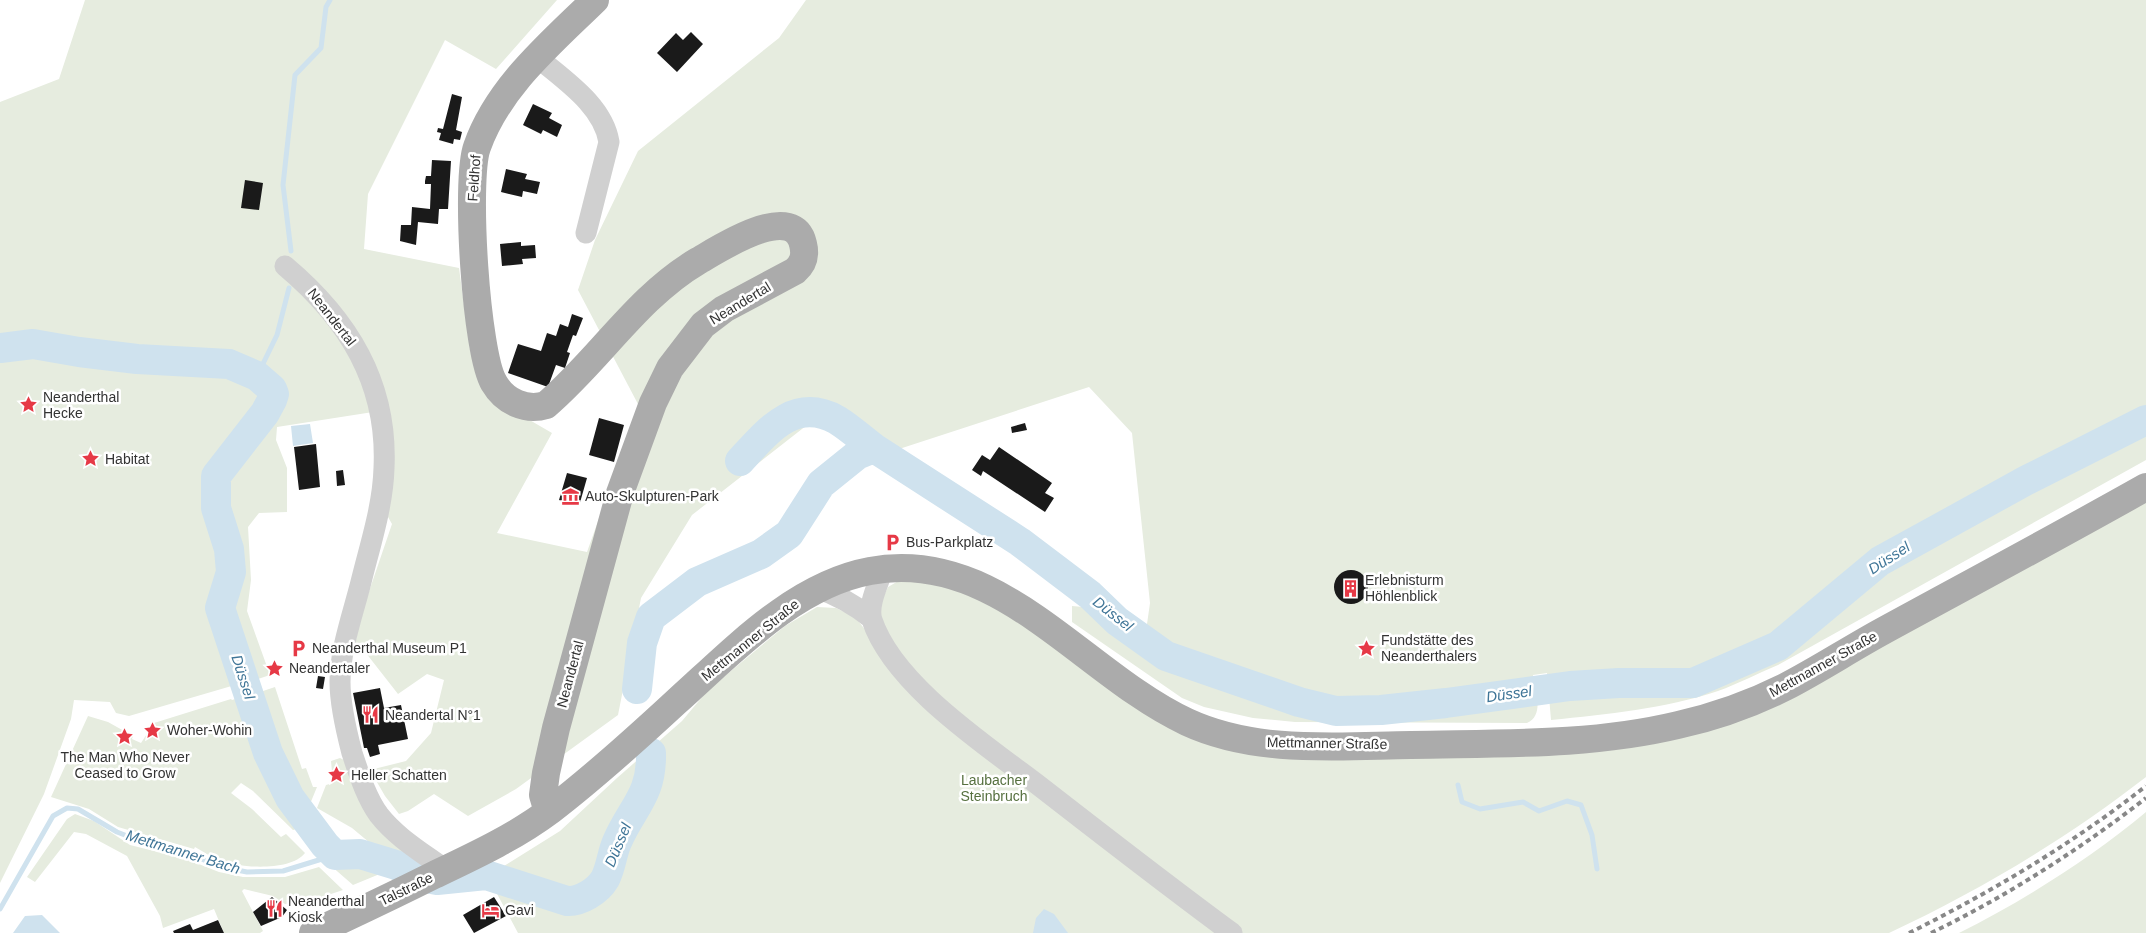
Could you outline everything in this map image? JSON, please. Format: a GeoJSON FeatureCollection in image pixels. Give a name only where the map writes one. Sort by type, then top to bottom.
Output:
{"type":"FeatureCollection","features":[{"type":"Feature","properties":{"kind":"main road","name":"Feldhof"},"geometry":{"type":"LineString","coordinates":[[503,394],[495,386],[487,368],[478,308],[471,188],[476,148],[492,113],[537,57],[595,0]]}},
{"type":"Feature","properties":{"kind":"main road","name":"Neandertal"},"geometry":{"type":"LineString","coordinates":[[503,394],[526,407],[535,408],[546,405],[641,306],[696,262],[729,244],[773,226],[783,225],[791,228],[802,240],[804,256],[802,265],[782,279],[724,309],[703,325],[670,368],[653,403],[620,493],[556,728],[543,795],[548,812]]}},
{"type":"Feature","properties":{"kind":"main road","name":"Mettmanner Straße"},"geometry":{"type":"LineString","coordinates":[[442,872],[494,846],[548,812],[770,621],[817,588],[850,575],[883,569],[907,568],[947,573],[984,586],[1157,704],[1188,722],[1225,735],[1270,744],[1318,746],[1576,741],[1633,734],[1680,725],[1729,711],[1785,687],[2146,487]]}},
{"type":"Feature","properties":{"kind":"main road","name":"Talstraße"},"geometry":{"type":"LineString","coordinates":[[313,933],[348,926],[410,887],[442,872]]}},
{"type":"Feature","properties":{"kind":"lane"},"geometry":{"type":"LineString","coordinates":[[537,57],[569,84],[597,112],[607,128],[609,142],[586,233]]}},
{"type":"Feature","properties":{"kind":"lane","name":"Neandertal"},"geometry":{"type":"LineString","coordinates":[[286,266],[332,312],[357,346],[367,367],[383,428],[384,469],[376,520],[341,669],[342,698],[350,746],[369,797],[379,815],[442,872]]}},
{"type":"Feature","properties":{"kind":"lane"},"geometry":{"type":"LineString","coordinates":[[871,618],[873,600],[883,569]]}},
{"type":"Feature","properties":{"kind":"lane"},"geometry":{"type":"LineString","coordinates":[[817,588],[856,606],[871,618],[883,642],[925,696],[951,718],[1232,933]]}},
{"type":"Feature","properties":{"kind":"green space"},"geometry":{"type":"Polygon","coordinates":[[[85,0],[557,0],[496,69],[445,40],[368,194],[364,249],[459,268],[470,350],[480,380],[502,404],[552,433],[497,533],[587,552],[639,406],[578,290],[595,240],[638,151],[779,38],[806,0],[2146,0],[2146,460],[1778,665],[1718,691],[1656,707],[1551,720],[1547,673],[1533,675],[1538,702],[1536,714],[1527,723],[1295,722],[1253,718],[1204,707],[1182,698],[1072,622],[1072,606],[1118,610],[1146,631],[1150,603],[1132,433],[1089,387],[896,450],[825,411],[692,515],[641,598],[618,715],[516,789],[468,816],[434,794],[408,811],[399,814],[385,796],[370,770],[406,761],[431,733],[444,680],[427,674],[398,694],[362,648],[354,649],[361,615],[392,524],[384,510],[373,412],[277,427],[276,440],[287,468],[287,512],[259,513],[248,527],[251,580],[247,611],[270,675],[255,680],[247,661],[230,671],[235,685],[129,716],[116,713],[110,702],[74,700],[71,719],[44,794],[0,883],[0,102],[59,79],[85,0]]]}},
{"type":"Feature","properties":{"kind":"green space","name":"Laubacher Steinbruch"},"geometry":{"type":"Polygon","coordinates":[[[2146,495],[2146,777],[2116,800],[2022,862],[1957,899],[1889,933],[518,933],[495,890],[496,871],[560,831],[682,721],[708,690],[785,626],[817,607],[836,608],[855,617],[871,637],[878,608],[888,587],[900,580],[928,580],[986,600],[1209,737],[1681,733],[2146,495]]]}},
{"type":"Feature","properties":{"kind":"green space"},"geometry":{"type":"Polygon","coordinates":[[[275,687],[302,769],[306,768],[313,787],[317,787],[310,804],[299,795],[285,768],[257,693],[275,687]]]}},
{"type":"Feature","properties":{"kind":"green space"},"geometry":{"type":"Polygon","coordinates":[[[242,697],[259,752],[270,779],[286,806],[304,822],[300,828],[293,830],[253,791],[241,783],[231,793],[252,809],[281,837],[286,834],[305,853],[298,859],[278,865],[254,867],[223,862],[195,847],[194,849],[118,827],[89,809],[51,797],[88,716],[108,722],[133,736],[132,739],[141,743],[154,723],[242,697]]]}},
{"type":"Feature","properties":{"kind":"green space"},"geometry":{"type":"Polygon","coordinates":[[[340,758],[346,761],[415,859],[393,856],[370,843],[352,828],[317,808],[326,785],[333,783],[331,761],[340,758]]]}},
{"type":"Feature","properties":{"kind":"green space"},"geometry":{"type":"Polygon","coordinates":[[[2146,812],[2146,933],[1959,933],[2056,878],[2103,846],[2146,812]]]}},
{"type":"Feature","properties":{"kind":"green space"},"geometry":{"type":"Polygon","coordinates":[[[75,814],[94,821],[130,845],[186,859],[219,872],[243,877],[285,877],[319,867],[343,890],[295,906],[294,903],[285,904],[273,896],[244,889],[242,891],[263,931],[260,933],[224,933],[214,909],[163,928],[160,916],[127,856],[86,834],[74,832],[35,882],[27,877],[67,819],[75,814]]]}},
{"type":"Feature","properties":{"kind":"green space"},"geometry":{"type":"Polygon","coordinates":[[[351,862],[387,871],[353,885],[330,865],[351,862]]]}},
{"type":"Feature","properties":{"kind":"water"},"geometry":{"type":"Polygon","coordinates":[[[310,424],[313,443],[293,446],[291,426],[310,424]]]}},
{"type":"Feature","properties":{"kind":"water"},"geometry":{"type":"Polygon","coordinates":[[[1044,909],[1054,914],[1068,933],[1033,933],[1036,918],[1044,909]]]}},
{"type":"Feature","properties":{"kind":"water"},"geometry":{"type":"Polygon","coordinates":[[[42,915],[60,933],[13,933],[25,916],[42,915]]]}},
{"type":"Feature","properties":{"kind":"building"},"geometry":{"type":"Polygon","coordinates":[[[691,32],[703,44],[677,72],[657,53],[676,33],[683,40],[691,32]]]}},
{"type":"Feature","properties":{"kind":"building"},"geometry":{"type":"Polygon","coordinates":[[[452,94],[462,97],[456,130],[462,132],[460,140],[454,139],[453,144],[439,140],[441,133],[437,132],[438,128],[443,129],[452,94]]]}},
{"type":"Feature","properties":{"kind":"building"},"geometry":{"type":"Polygon","coordinates":[[[533,104],[552,113],[549,118],[562,125],[557,137],[543,130],[541,134],[523,125],[533,104]]]}},
{"type":"Feature","properties":{"kind":"building"},"geometry":{"type":"Polygon","coordinates":[[[432,160],[451,161],[448,209],[439,209],[438,224],[418,222],[416,245],[400,241],[401,225],[411,225],[412,207],[430,209],[431,184],[425,184],[425,181],[426,176],[431,176],[432,160]]]}},
{"type":"Feature","properties":{"kind":"building"},"geometry":{"type":"Polygon","coordinates":[[[506,169],[527,174],[525,179],[540,182],[537,194],[523,191],[522,197],[501,192],[506,169]]]}},
{"type":"Feature","properties":{"kind":"building"},"geometry":{"type":"Polygon","coordinates":[[[245,180],[263,183],[259,210],[241,208],[245,180]]]}},
{"type":"Feature","properties":{"kind":"building"},"geometry":{"type":"Polygon","coordinates":[[[521,242],[521,246],[535,245],[536,258],[522,259],[523,264],[502,266],[500,244],[521,242]]]}},
{"type":"Feature","properties":{"kind":"building"},"geometry":{"type":"Polygon","coordinates":[[[572,314],[583,318],[576,336],[573,335],[567,352],[570,353],[565,368],[556,365],[548,387],[508,373],[518,344],[541,351],[547,333],[556,336],[560,324],[568,327],[572,314]]]}},
{"type":"Feature","properties":{"kind":"building"},"geometry":{"type":"Polygon","coordinates":[[[599,418],[624,425],[614,462],[589,455],[599,418]]]}},
{"type":"Feature","properties":{"kind":"building"},"geometry":{"type":"Polygon","coordinates":[[[1025,423],[1027,430],[1012,433],[1011,427],[1025,423]]]}},
{"type":"Feature","properties":{"kind":"building"},"geometry":{"type":"Polygon","coordinates":[[[316,444],[320,487],[299,490],[294,447],[316,444]]]}},
{"type":"Feature","properties":{"kind":"building"},"geometry":{"type":"Polygon","coordinates":[[[999,447],[1052,483],[1045,493],[1054,498],[1045,512],[983,471],[981,476],[972,470],[982,455],[990,460],[999,447]]]}},
{"type":"Feature","properties":{"kind":"building"},"geometry":{"type":"Polygon","coordinates":[[[343,470],[345,485],[337,486],[336,471],[343,470]]]}},
{"type":"Feature","properties":{"kind":"building"},"geometry":{"type":"Polygon","coordinates":[[[567,473],[587,478],[579,506],[559,500],[567,473]]]}},
{"type":"Feature","properties":{"kind":"building","name":"Erlebnisturm Höhlenblick"},"geometry":{"type":"Polygon","coordinates":[[[1351,570],[1363,575],[1368,587],[1363,599],[1351,604],[1339,599],[1334,587],[1339,575],[1351,570]]]}},
{"type":"Feature","properties":{"kind":"building"},"geometry":{"type":"Polygon","coordinates":[[[318,676],[325,677],[323,689],[316,688],[318,676]]]}},
{"type":"Feature","properties":{"kind":"building","name":"Neandertal N°1"},"geometry":{"type":"Polygon","coordinates":[[[380,688],[384,708],[401,705],[408,739],[378,745],[380,754],[370,757],[367,748],[364,748],[353,693],[380,688]]]}},
{"type":"Feature","properties":{"kind":"building","name":"Neanderthal Kiosk"},"geometry":{"type":"Polygon","coordinates":[[[272,897],[287,910],[282,917],[261,926],[253,912],[272,897]]]}},
{"type":"Feature","properties":{"kind":"building"},"geometry":{"type":"Polygon","coordinates":[[[494,897],[506,916],[474,933],[463,915],[494,897]]]}},
{"type":"Feature","properties":{"kind":"building"},"geometry":{"type":"Polygon","coordinates":[[[218,920],[224,933],[174,933],[173,931],[190,924],[193,930],[218,920]]]}},
{"type":"Feature","properties":{"kind":"waterway"},"geometry":{"type":"LineString","coordinates":[[291,251],[283,185],[295,75],[321,48],[326,7],[330,0]]}},
{"type":"Feature","properties":{"kind":"waterway"},"geometry":{"type":"LineString","coordinates":[[257,376],[277,335],[289,288]]}},
{"type":"Feature","properties":{"kind":"waterway","name":"Düssel"},"geometry":{"type":"LineString","coordinates":[[0,348],[33,344],[137,359],[229,364],[257,376],[272,389],[274,394],[265,413],[216,476],[216,508],[229,549],[231,572],[220,608],[268,753],[290,798],[325,845],[335,855],[360,854],[396,865],[426,878],[437,880],[486,875],[567,901],[577,900],[593,891],[605,879],[617,842],[645,791],[651,753]]}},
{"type":"Feature","properties":{"kind":"waterway","name":"Düssel"},"geometry":{"type":"LineString","coordinates":[[740,461],[771,429],[795,415],[808,412],[822,414],[837,420],[874,448]]}},
{"type":"Feature","properties":{"kind":"waterway","name":"Düssel"},"geometry":{"type":"LineString","coordinates":[[637,689],[642,643],[651,617],[697,582],[761,554],[789,534],[821,484],[857,455],[874,448],[1020,542],[1090,595],[1117,621],[1166,656],[1299,702],[1336,711],[1381,710],[1570,686],[1619,683],[1693,683],[1778,646],[1880,561],[2027,480],[2146,420]]}},
{"type":"Feature","properties":{"kind":"waterway"},"geometry":{"type":"LineString","coordinates":[[1458,785],[1462,802],[1480,809],[1523,802],[1539,811],[1567,801],[1581,805],[1592,835],[1597,869]]}},
{"type":"Feature","properties":{"kind":"waterway","name":"Mettmanner Bach"},"geometry":{"type":"LineString","coordinates":[[0,909],[53,816],[67,808],[78,809],[117,832],[153,846],[194,856],[221,867],[247,872],[283,871],[335,855]]}},
{"type":"Feature","properties":{"kind":"railway"},"geometry":{"type":"LineString","coordinates":[[1909,933],[2031,866],[2090,828],[2146,786]]}},
{"type":"Feature","properties":{"kind":"railway"},"geometry":{"type":"LineString","coordinates":[[1931,933],[2015,888],[2069,854],[2146,798]]}},
{"type":"Feature","properties":{"kind":"place","name":"Neanderthal Hecke"},"geometry":{"type":"Point","coordinates":[29,405]}},
{"type":"Feature","properties":{"kind":"place","name":"Habitat"},"geometry":{"type":"Point","coordinates":[91,459]}},
{"type":"Feature","properties":{"kind":"place","name":"Auto-Skulpturen-Park"},"geometry":{"type":"Point","coordinates":[571,496]}},
{"type":"Feature","properties":{"kind":"place","name":"Bus-Parkplatz"},"geometry":{"type":"Point","coordinates":[892,542]}},
{"type":"Feature","properties":{"kind":"place","name":"Erlebnisturm Höhlenblick"},"geometry":{"type":"Point","coordinates":[1351,588]}},
{"type":"Feature","properties":{"kind":"place","name":"Neanderthal Museum P1"},"geometry":{"type":"Point","coordinates":[298,648]}},
{"type":"Feature","properties":{"kind":"place","name":"Fundstätte des Neanderthalers"},"geometry":{"type":"Point","coordinates":[1367,648]}},
{"type":"Feature","properties":{"kind":"place","name":"Neandertaler"},"geometry":{"type":"Point","coordinates":[275,668]}},
{"type":"Feature","properties":{"kind":"place","name":"Neandertal N°1"},"geometry":{"type":"Point","coordinates":[371,715]}},
{"type":"Feature","properties":{"kind":"place","name":"Woher-Wohin"},"geometry":{"type":"Point","coordinates":[153,730]}},
{"type":"Feature","properties":{"kind":"place","name":"The Man Who Never Ceased to Grow"},"geometry":{"type":"Point","coordinates":[125,737]}},
{"type":"Feature","properties":{"kind":"place","name":"Heller Schatten"},"geometry":{"type":"Point","coordinates":[337,775]}},
{"type":"Feature","properties":{"kind":"place","name":"Neanderthal Kiosk"},"geometry":{"type":"Point","coordinates":[274,909]}},
{"type":"Feature","properties":{"kind":"place","name":"Gavi"},"geometry":{"type":"Point","coordinates":[491,910]}}]}
